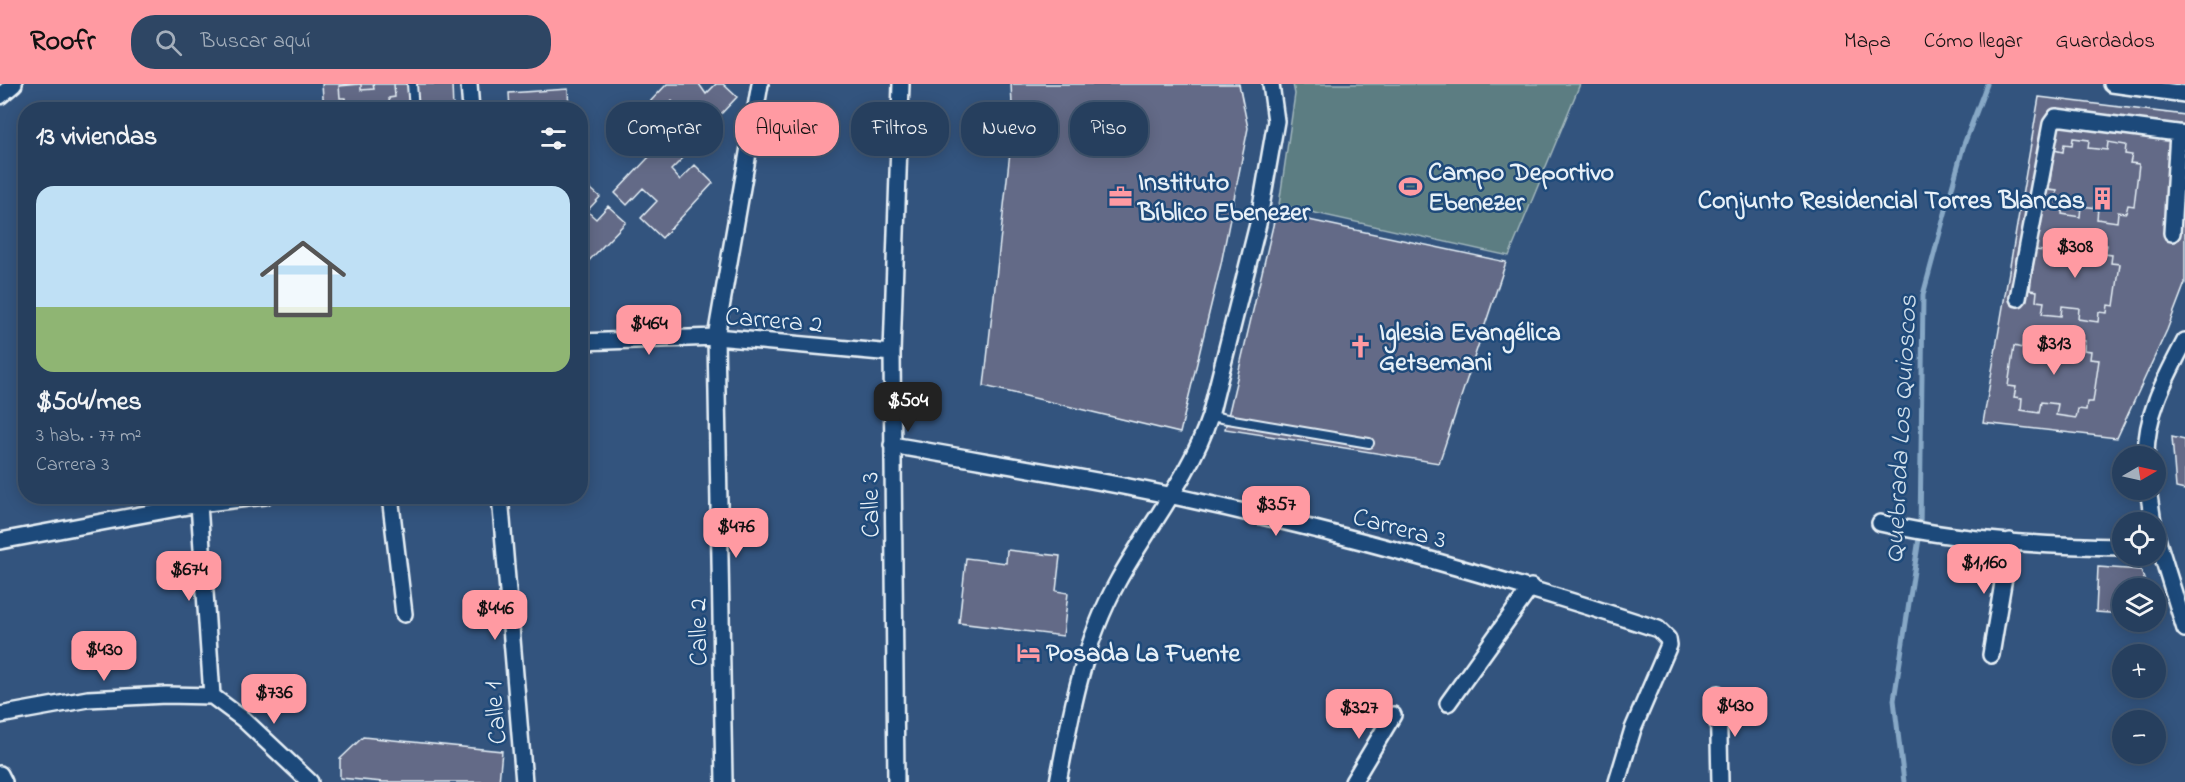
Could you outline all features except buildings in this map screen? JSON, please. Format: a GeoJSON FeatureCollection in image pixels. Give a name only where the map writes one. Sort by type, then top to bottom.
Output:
{"type":"FeatureCollection","features":[{"type":"Feature","properties":{"kind":"street"},"geometry":{"type":"LineString","coordinates":[[0,96],[14,84]]}},
{"type":"Feature","properties":{"kind":"street"},"geometry":{"type":"LineString","coordinates":[[469,84],[470,102]]}},
{"type":"Feature","properties":{"kind":"street","name":"Calle 2"},"geometry":{"type":"LineString","coordinates":[[724,782],[716,337],[760,84]]}},
{"type":"Feature","properties":{"kind":"street","name":"Calle 3"},"geometry":{"type":"LineString","coordinates":[[896,782],[892,353],[901,84]]}},
{"type":"Feature","properties":{"kind":"street"},"geometry":{"type":"LineString","coordinates":[[1058,782],[1075,692],[1098,621],[1119,580],[1172,496],[1204,434],[1258,224],[1276,121],[1271,84]]}},
{"type":"Feature","properties":{"kind":"street"},"geometry":{"type":"LineString","coordinates":[[2112,84],[2185,94]]}},
{"type":"Feature","properties":{"kind":"street"},"geometry":{"type":"LineString","coordinates":[[2018,298],[2051,124],[2056,117],[2182,133],[2172,233]]}},
{"type":"Feature","properties":{"kind":"street","name":"Carrera 2"},"geometry":{"type":"LineString","coordinates":[[588,342],[716,337],[892,353]]}},
{"type":"Feature","properties":{"kind":"street"},"geometry":{"type":"LineString","coordinates":[[2146,446],[2147,426],[2168,374],[2185,341]]}},
{"type":"Feature","properties":{"kind":"street","name":"Carrera 3"},"geometry":{"type":"LineString","coordinates":[[892,445],[1172,496],[1294,524],[1531,587],[1658,629],[1668,639],[1669,645],[1629,738],[1617,782]]}},
{"type":"Feature","properties":{"kind":"street"},"geometry":{"type":"LineString","coordinates":[[0,541],[200,504],[212,696]]}},
{"type":"Feature","properties":{"kind":"street"},"geometry":{"type":"LineString","coordinates":[[391,504],[404,614]]}},
{"type":"Feature","properties":{"kind":"street","name":"Calle 1"},"geometry":{"type":"LineString","coordinates":[[501,504],[524,782]]}},
{"type":"Feature","properties":{"kind":"street"},"geometry":{"type":"LineString","coordinates":[[1880,523],[1920,532],[2056,546],[2112,547]]}},
{"type":"Feature","properties":{"kind":"street"},"geometry":{"type":"LineString","coordinates":[[1991,655],[2010,541]]}},
{"type":"Feature","properties":{"kind":"street"},"geometry":{"type":"LineString","coordinates":[[2164,566],[2185,629]]}},
{"type":"Feature","properties":{"kind":"street"},"geometry":{"type":"LineString","coordinates":[[1448,702],[1531,587]]}},
{"type":"Feature","properties":{"kind":"street"},"geometry":{"type":"LineString","coordinates":[[1718,694],[1720,782]]}},
{"type":"Feature","properties":{"kind":"street"},"geometry":{"type":"LineString","coordinates":[[0,715],[88,699],[166,695],[212,696],[243,720],[310,782]]}},
{"type":"Feature","properties":{"kind":"street"},"geometry":{"type":"LineString","coordinates":[[1353,782],[1393,715]]}},
{"type":"Feature","properties":{"kind":"street"},"geometry":{"type":"LineString","coordinates":[[0,774],[4,782]]}},
{"type":"Feature","properties":{"kind":"lane"},"geometry":{"type":"LineString","coordinates":[[412,84],[413,102]]}},
{"type":"Feature","properties":{"kind":"lane"},"geometry":{"type":"LineString","coordinates":[[1209,416],[1369,443]]}},
{"type":"Feature","properties":{"kind":"green space","name":"Campo Deportivo Ebenezer"},"geometry":{"type":"Polygon","coordinates":[[[1293,84],[1580,84],[1509,256],[1279,205],[1295,94],[1293,84]]]}},
{"type":"Feature","properties":{"kind":"waterway","name":"Quebrada Los Quioscos"},"geometry":{"type":"LineString","coordinates":[[1904,782],[1894,700],[1920,532],[1923,295],[1963,147],[1987,84]]}},
{"type":"Feature","properties":{"kind":"place","name":"Campo Deportivo Ebenezer"},"geometry":{"type":"Point","coordinates":[1410,186]}},
{"type":"Feature","properties":{"kind":"place","name":"Instituto Bíblico Ebenezer"},"geometry":{"type":"Point","coordinates":[1120,196]}},
{"type":"Feature","properties":{"kind":"place","name":"Conjunto Residencial Torres Blancas"},"geometry":{"type":"Point","coordinates":[2103,199]}},
{"type":"Feature","properties":{"kind":"place","name":"Iglesia Evangélica Getsemani"},"geometry":{"type":"Point","coordinates":[1361,346]}},
{"type":"Feature","properties":{"kind":"place","name":"Posada La Fuente"},"geometry":{"type":"Point","coordinates":[1028,652]}}]}
